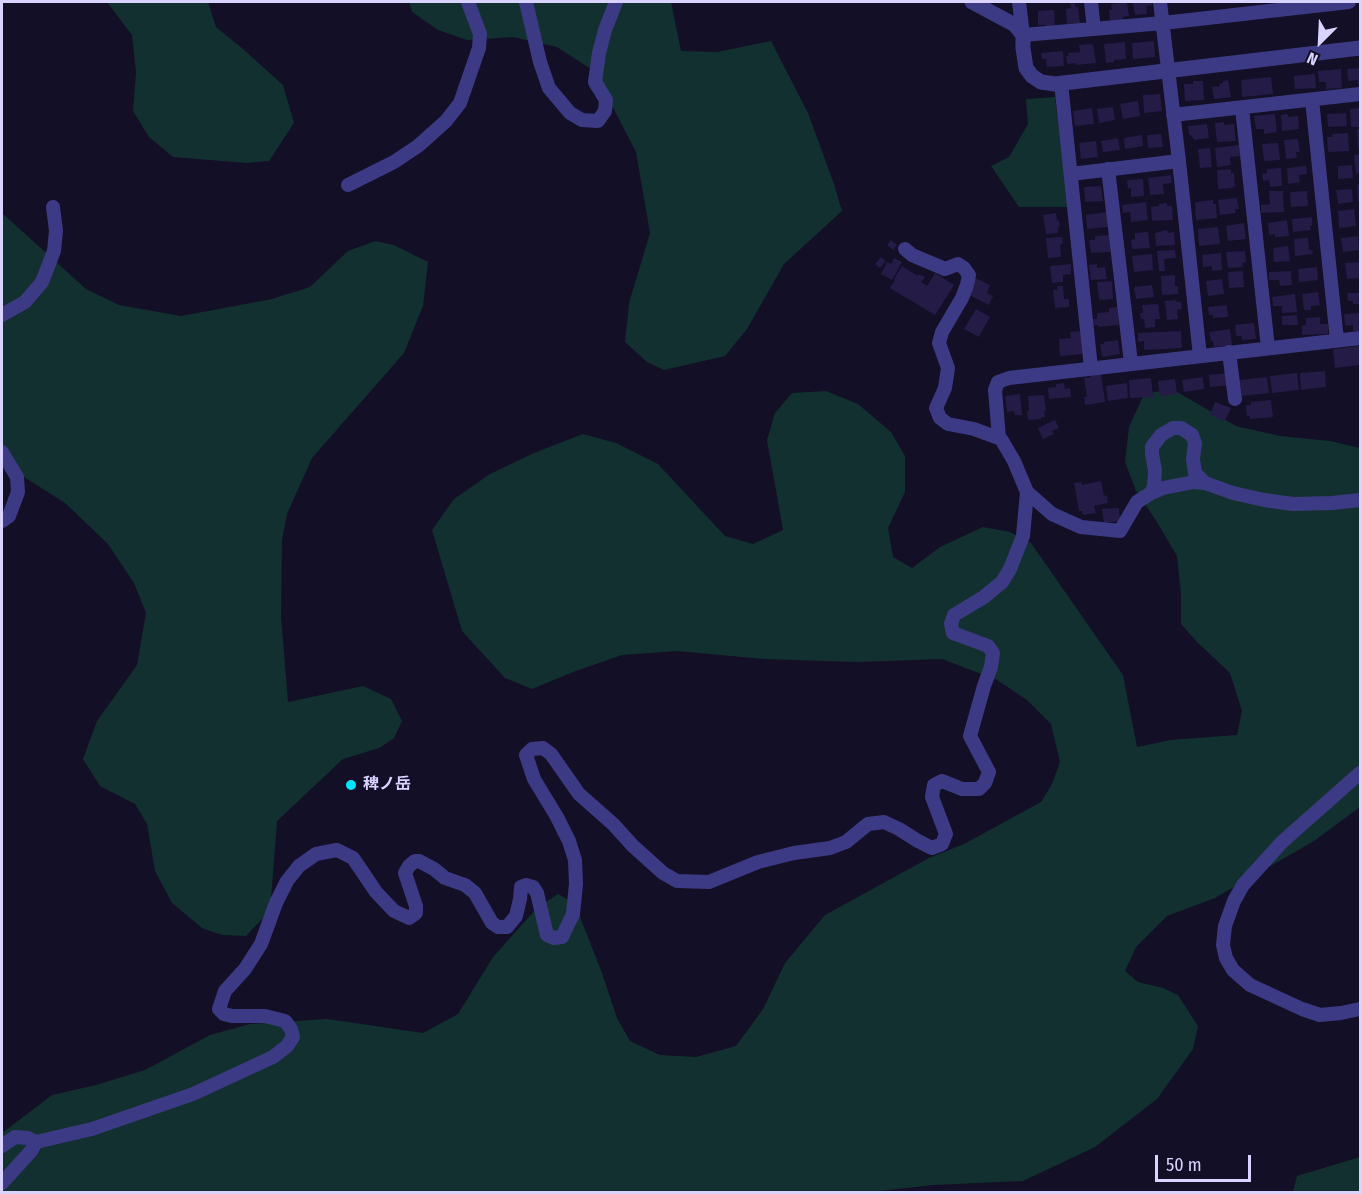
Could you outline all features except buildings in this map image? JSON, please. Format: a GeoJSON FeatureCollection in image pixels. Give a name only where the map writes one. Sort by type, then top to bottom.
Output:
{"type":"FeatureCollection","features":[{"type":"Feature","properties":{"kind":"street"},"geometry":{"type":"LineString","coordinates":[[348,185],[394,162],[418,146],[446,121],[460,104],[479,48],[480,34],[468,2]]}},
{"type":"Feature","properties":{"kind":"street"},"geometry":{"type":"LineString","coordinates":[[526,2],[540,62],[549,88],[570,113],[582,120],[598,121],[605,111],[606,100],[594,82],[605,30],[616,2]]}},
{"type":"Feature","properties":{"kind":"street"},"geometry":{"type":"LineString","coordinates":[[972,2],[1015,25],[1023,35]]}},
{"type":"Feature","properties":{"kind":"street"},"geometry":{"type":"LineString","coordinates":[[1019,2],[1026,68],[1041,82],[1061,83],[1360,48]]}},
{"type":"Feature","properties":{"kind":"street"},"geometry":{"type":"LineString","coordinates":[[1091,2],[1094,29]]}},
{"type":"Feature","properties":{"kind":"street"},"geometry":{"type":"LineString","coordinates":[[1160,2],[1200,356]]}},
{"type":"Feature","properties":{"kind":"street"},"geometry":{"type":"LineString","coordinates":[[1023,35],[1163,23],[1233,8],[1349,2]]}},
{"type":"Feature","properties":{"kind":"street"},"geometry":{"type":"LineString","coordinates":[[1061,83],[1091,368]]}},
{"type":"Feature","properties":{"kind":"street"},"geometry":{"type":"LineString","coordinates":[[1173,116],[1360,94]]}},
{"type":"Feature","properties":{"kind":"street"},"geometry":{"type":"LineString","coordinates":[[1312,100],[1337,340]]}},
{"type":"Feature","properties":{"kind":"street"},"geometry":{"type":"LineString","coordinates":[[1242,108],[1268,348]]}},
{"type":"Feature","properties":{"kind":"street"},"geometry":{"type":"LineString","coordinates":[[1071,174],[1179,161]]}},
{"type":"Feature","properties":{"kind":"street"},"geometry":{"type":"LineString","coordinates":[[1108,169],[1131,363]]}},
{"type":"Feature","properties":{"kind":"street"},"geometry":{"type":"LineString","coordinates":[[2,315],[25,302],[42,282],[54,251],[56,231],[53,207]]}},
{"type":"Feature","properties":{"kind":"street"},"geometry":{"type":"LineString","coordinates":[[905,249],[912,255],[945,269],[958,264],[969,275],[962,298],[942,332],[939,343],[948,368],[945,388],[936,408],[940,418],[948,424],[974,429],[1001,439],[1014,461],[1027,492],[1052,514],[1081,527],[1120,531],[1137,502],[1163,488],[1194,482],[1264,500],[1293,504],[1360,500]]}},
{"type":"Feature","properties":{"kind":"street"},"geometry":{"type":"LineString","coordinates":[[999,438],[995,390],[998,382],[1009,378],[1360,338]]}},
{"type":"Feature","properties":{"kind":"street"},"geometry":{"type":"LineString","coordinates":[[1229,352],[1235,399]]}},
{"type":"Feature","properties":{"kind":"street"},"geometry":{"type":"LineString","coordinates":[[1151,493],[1154,487],[1155,470],[1152,447],[1161,435],[1173,428],[1181,428],[1192,435],[1196,443],[1193,459],[1195,474],[1205,483]]}},
{"type":"Feature","properties":{"kind":"street"},"geometry":{"type":"LineString","coordinates":[[2,452],[17,477],[18,492],[9,516],[2,521]]}},
{"type":"Feature","properties":{"kind":"street"},"geometry":{"type":"LineString","coordinates":[[2,1146],[15,1137],[28,1138],[36,1142],[92,1129],[193,1094],[273,1057],[287,1046],[293,1036],[285,1021],[265,1016],[232,1016],[224,1014],[219,1009],[225,991],[245,969],[261,944],[287,881],[299,866],[316,854],[337,850],[353,858],[376,892],[394,911],[409,918],[416,913],[416,906],[405,873],[415,861],[419,861],[475,892],[492,922],[498,927],[507,927],[516,916],[521,887],[533,886],[537,893],[547,935],[562,938],[573,914],[576,885],[575,860],[569,841],[557,817],[534,779],[526,755],[532,749],[543,748],[551,754],[579,794],[663,873],[677,881],[709,882],[758,862],[794,853],[830,848],[846,842],[868,824],[884,822],[932,848],[942,844],[946,834],[932,797],[934,785],[942,781],[962,789],[979,789],[985,783],[989,772],[970,736],[991,667],[993,653],[988,646],[953,633],[951,624],[954,615],[984,597],[1002,582],[1010,569],[1023,536],[1027,492]]}},
{"type":"Feature","properties":{"kind":"street"},"geometry":{"type":"LineString","coordinates":[[1360,773],[1282,842],[1243,885],[1234,901],[1225,926],[1223,945],[1226,958],[1233,970],[1250,985],[1281,1000],[1320,1015],[1360,1009]]}},
{"type":"Feature","properties":{"kind":"street"},"geometry":{"type":"LineString","coordinates":[[2,1183],[31,1151],[36,1142]]}},
{"type":"Feature","properties":{"kind":"green space"},"geometry":{"type":"Polygon","coordinates":[[[107,2],[208,2],[216,27],[283,85],[294,123],[269,161],[247,163],[173,157],[149,137],[133,111],[136,72],[132,35],[107,2]]]}},
{"type":"Feature","properties":{"kind":"green space"},"geometry":{"type":"Polygon","coordinates":[[[409,2],[671,2],[681,51],[717,52],[771,41],[808,113],[842,211],[784,264],[747,329],[725,356],[664,370],[647,362],[625,342],[629,303],[650,233],[636,152],[594,71],[557,47],[513,37],[467,40],[438,30],[412,12],[409,2]]]}},
{"type":"Feature","properties":{"kind":"green space"},"geometry":{"type":"Polygon","coordinates":[[[1055,97],[1068,207],[1019,207],[991,166],[1009,157],[1028,124],[1026,99],[1055,97]]]}},
{"type":"Feature","properties":{"kind":"green space"},"geometry":{"type":"Polygon","coordinates":[[[2,213],[86,289],[119,305],[181,316],[272,299],[310,287],[348,251],[375,241],[394,245],[428,262],[423,306],[404,353],[312,458],[287,514],[282,540],[281,617],[288,702],[363,686],[391,699],[402,721],[394,738],[379,748],[343,759],[277,821],[270,911],[246,936],[222,935],[202,928],[172,903],[155,871],[147,824],[135,804],[100,786],[83,759],[97,721],[137,665],[146,613],[134,583],[108,544],[65,503],[2,463],[2,213]]]}},
{"type":"Feature","properties":{"kind":"green space"},"geometry":{"type":"Polygon","coordinates":[[[1172,389],[1236,426],[1280,436],[1330,441],[1360,448],[1360,807],[1314,841],[1215,898],[1167,916],[1136,947],[1125,971],[1138,982],[1163,988],[1178,995],[1198,1026],[1193,1049],[1157,1099],[1095,1147],[1023,1181],[933,1185],[875,1192],[2,1192],[2,1133],[52,1095],[145,1070],[210,1035],[250,1024],[327,1019],[423,1033],[458,1014],[493,957],[537,908],[558,894],[575,904],[617,1018],[630,1041],[660,1055],[696,1057],[736,1046],[763,1009],[785,963],[825,915],[929,858],[964,844],[1041,802],[1052,784],[1060,762],[1051,724],[1027,700],[997,680],[942,659],[857,662],[764,659],[677,651],[622,655],[532,689],[505,678],[462,631],[432,530],[454,499],[490,474],[534,453],[583,434],[616,443],[658,464],[725,536],[753,544],[783,530],[767,440],[775,413],[792,393],[826,391],[858,404],[891,432],[905,456],[905,492],[888,528],[893,557],[912,568],[940,547],[983,527],[1010,532],[1031,543],[1123,675],[1137,747],[1170,740],[1237,735],[1242,711],[1230,673],[1181,624],[1177,556],[1136,491],[1125,462],[1129,427],[1144,394],[1172,389]]]}},
{"type":"Feature","properties":{"kind":"green space"},"geometry":{"type":"Polygon","coordinates":[[[1360,1157],[1360,1192],[1293,1192],[1297,1176],[1360,1157]]]}},
{"type":"Feature","properties":{"kind":"place","name":"稗ノ岳"},"geometry":{"type":"Point","coordinates":[351,785]}}]}
